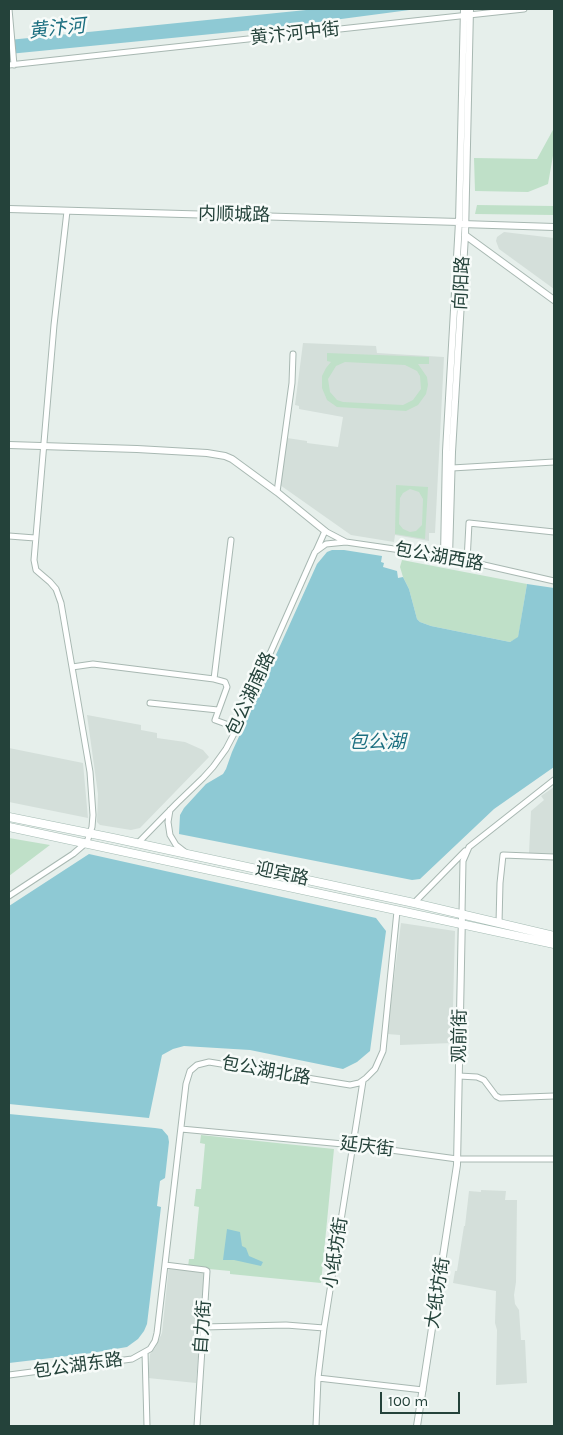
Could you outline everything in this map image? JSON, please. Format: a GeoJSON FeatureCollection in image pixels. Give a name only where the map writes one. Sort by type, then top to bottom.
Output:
{"type":"FeatureCollection","features":[{"type":"Feature","properties":{"kind":"main road","name":"迎宾路"},"geometry":{"type":"LineString","coordinates":[[9,818],[138,843],[462,913],[554,936]]}},
{"type":"Feature","properties":{"kind":"main road","name":"迎宾路"},"geometry":{"type":"LineString","coordinates":[[9,827],[87,842],[554,944]]}},
{"type":"Feature","properties":{"kind":"street"},"geometry":{"type":"LineString","coordinates":[[9,9],[14,58],[12,65]]}},
{"type":"Feature","properties":{"kind":"street","name":"黄汴河中街"},"geometry":{"type":"LineString","coordinates":[[12,65],[67,60],[467,11],[524,9]]}},
{"type":"Feature","properties":{"kind":"street","name":"向阳路"},"geometry":{"type":"LineString","coordinates":[[446,557],[446,451],[461,222],[467,11]]}},
{"type":"Feature","properties":{"kind":"street","name":"内顺城路"},"geometry":{"type":"LineString","coordinates":[[9,209],[336,217],[554,227]]}},
{"type":"Feature","properties":{"kind":"street"},"geometry":{"type":"LineString","coordinates":[[9,896],[73,854],[87,842],[91,834],[93,815],[90,772],[59,595],[50,582],[38,572],[35,567],[34,555],[54,325],[67,211]]}},
{"type":"Feature","properties":{"kind":"street","name":"向阳路"},"geometry":{"type":"LineString","coordinates":[[446,557],[464,236],[461,222]]}},
{"type":"Feature","properties":{"kind":"street","name":"内顺城路"},"geometry":{"type":"LineString","coordinates":[[461,222],[554,223]]}},
{"type":"Feature","properties":{"kind":"street"},"geometry":{"type":"LineString","coordinates":[[464,236],[554,300]]}},
{"type":"Feature","properties":{"kind":"street"},"geometry":{"type":"LineString","coordinates":[[277,492],[294,354]]}},
{"type":"Feature","properties":{"kind":"street"},"geometry":{"type":"LineString","coordinates":[[9,445],[137,449],[207,453],[225,456],[232,459],[277,492],[325,531]]}},
{"type":"Feature","properties":{"kind":"street"},"geometry":{"type":"LineString","coordinates":[[452,468],[554,462]]}},
{"type":"Feature","properties":{"kind":"street"},"geometry":{"type":"LineString","coordinates":[[467,561],[469,523],[554,532]]}},
{"type":"Feature","properties":{"kind":"street","name":"包公湖西路"},"geometry":{"type":"LineString","coordinates":[[325,531],[346,542],[446,557],[554,581]]}},
{"type":"Feature","properties":{"kind":"street","name":"包公湖南路"},"geometry":{"type":"LineString","coordinates":[[138,843],[213,767],[226,749],[325,531]]}},
{"type":"Feature","properties":{"kind":"street"},"geometry":{"type":"LineString","coordinates":[[9,536],[35,538]]}},
{"type":"Feature","properties":{"kind":"street"},"geometry":{"type":"LineString","coordinates":[[214,679],[231,540]]}},
{"type":"Feature","properties":{"kind":"street"},"geometry":{"type":"LineString","coordinates":[[315,552],[326,544],[346,542]]}},
{"type":"Feature","properties":{"kind":"street"},"geometry":{"type":"LineString","coordinates":[[72,668],[93,664],[225,682],[228,687],[215,720],[237,728]]}},
{"type":"Feature","properties":{"kind":"street"},"geometry":{"type":"LineString","coordinates":[[150,703],[218,710]]}},
{"type":"Feature","properties":{"kind":"street"},"geometry":{"type":"LineString","coordinates":[[414,903],[469,847],[554,780]]}},
{"type":"Feature","properties":{"kind":"street"},"geometry":{"type":"LineString","coordinates":[[170,809],[168,822],[170,835],[176,845],[186,854]]}},
{"type":"Feature","properties":{"kind":"street"},"geometry":{"type":"LineString","coordinates":[[462,913],[462,864],[469,847]]}},
{"type":"Feature","properties":{"kind":"street"},"geometry":{"type":"LineString","coordinates":[[499,923],[503,855],[554,857]]}},
{"type":"Feature","properties":{"kind":"street"},"geometry":{"type":"LineString","coordinates":[[363,1081],[375,1069],[382,1051],[397,911]]}},
{"type":"Feature","properties":{"kind":"street","name":"观前街"},"geometry":{"type":"LineString","coordinates":[[457,1159],[462,913]]}},
{"type":"Feature","properties":{"kind":"street","name":"包公湖北路"},"geometry":{"type":"LineString","coordinates":[[145,1352],[153,1344],[157,1333],[181,1128],[188,1077],[193,1068],[202,1063],[215,1062],[350,1085],[363,1081]]}},
{"type":"Feature","properties":{"kind":"street"},"geometry":{"type":"LineString","coordinates":[[460,1076],[481,1078],[496,1096],[500,1098],[554,1096]]}},
{"type":"Feature","properties":{"kind":"street","name":"小纸坊街"},"geometry":{"type":"LineString","coordinates":[[316,1426],[318,1378],[324,1328],[363,1081]]}},
{"type":"Feature","properties":{"kind":"street","name":"延庆街"},"geometry":{"type":"LineString","coordinates":[[181,1128],[354,1145],[457,1159],[554,1160]]}},
{"type":"Feature","properties":{"kind":"street","name":"大纸坊街"},"geometry":{"type":"LineString","coordinates":[[417,1426],[457,1159]]}},
{"type":"Feature","properties":{"kind":"street","name":"自力街"},"geometry":{"type":"LineString","coordinates":[[165,1265],[207,1271],[196,1426]]}},
{"type":"Feature","properties":{"kind":"street"},"geometry":{"type":"LineString","coordinates":[[203,1327],[286,1325],[324,1328]]}},
{"type":"Feature","properties":{"kind":"street"},"geometry":{"type":"LineString","coordinates":[[145,1352],[147,1426]]}},
{"type":"Feature","properties":{"kind":"street","name":"包公湖东路"},"geometry":{"type":"LineString","coordinates":[[9,1375],[132,1359],[145,1352]]}},
{"type":"Feature","properties":{"kind":"street"},"geometry":{"type":"LineString","coordinates":[[318,1378],[423,1390]]}},
{"type":"Feature","properties":{"kind":"shaded area"},"geometry":{"type":"Polygon","coordinates":[[[504,232],[554,238],[554,289],[499,249],[496,241],[497,237],[504,232]]]}},
{"type":"Feature","properties":{"kind":"shaded area"},"geometry":{"type":"Polygon","coordinates":[[[303,343],[376,346],[377,353],[444,357],[435,533],[429,533],[429,541],[395,535],[394,542],[351,535],[280,485],[287,438],[338,447],[343,417],[299,409],[299,406],[295,405],[303,343]]]}},
{"type":"Feature","properties":{"kind":"shaded area"},"geometry":{"type":"Polygon","coordinates":[[[87,715],[141,725],[141,730],[157,733],[157,738],[185,742],[203,750],[209,757],[140,828],[131,830],[100,825],[97,822],[98,794],[87,715]]]}},
{"type":"Feature","properties":{"kind":"shaded area"},"geometry":{"type":"Polygon","coordinates":[[[9,748],[83,763],[88,818],[9,802],[9,748]]]}},
{"type":"Feature","properties":{"kind":"shaded area"},"geometry":{"type":"Polygon","coordinates":[[[554,787],[554,854],[529,853],[531,811],[544,800],[541,796],[554,787]]]}},
{"type":"Feature","properties":{"kind":"shaded area"},"geometry":{"type":"Polygon","coordinates":[[[401,923],[455,931],[452,1043],[400,1045],[400,1035],[387,1034],[401,923]]]}},
{"type":"Feature","properties":{"kind":"shaded area"},"geometry":{"type":"Polygon","coordinates":[[[481,1190],[506,1191],[505,1200],[517,1200],[516,1282],[514,1295],[515,1304],[519,1310],[521,1340],[525,1340],[527,1383],[496,1385],[496,1291],[453,1283],[465,1226],[469,1191],[481,1192],[481,1190]]]}},
{"type":"Feature","properties":{"kind":"shaded area"},"geometry":{"type":"Polygon","coordinates":[[[169,1265],[205,1269],[196,1383],[148,1378],[150,1354],[162,1333],[169,1265]]]}},
{"type":"Feature","properties":{"kind":"green space"},"geometry":{"type":"Polygon","coordinates":[[[554,128],[554,150],[548,184],[528,192],[475,191],[474,158],[537,159],[554,128]]]}},
{"type":"Feature","properties":{"kind":"green space"},"geometry":{"type":"Polygon","coordinates":[[[477,205],[554,206],[554,215],[475,214],[477,205]]]}},
{"type":"Feature","properties":{"kind":"green space"},"geometry":{"type":"Polygon","coordinates":[[[327,353],[429,357],[429,364],[418,364],[427,377],[426,394],[418,405],[406,411],[337,407],[327,400],[322,388],[322,376],[331,362],[327,361],[327,353]],[[345,362],[336,366],[328,379],[330,392],[337,400],[343,402],[403,405],[413,400],[421,389],[420,376],[417,371],[405,365],[345,362]]]}},
{"type":"Feature","properties":{"kind":"green space"},"geometry":{"type":"Polygon","coordinates":[[[396,485],[428,487],[425,539],[395,534],[396,485]],[[410,489],[403,493],[400,498],[399,524],[403,529],[410,532],[416,531],[422,525],[423,499],[419,492],[410,489]]]}},
{"type":"Feature","properties":{"kind":"green space"},"geometry":{"type":"Polygon","coordinates":[[[402,560],[527,584],[518,638],[510,642],[431,626],[420,622],[417,619],[409,589],[400,567],[402,560]]]}},
{"type":"Feature","properties":{"kind":"green space"},"geometry":{"type":"Polygon","coordinates":[[[9,838],[50,845],[9,876],[9,838]]]}},
{"type":"Feature","properties":{"kind":"green space"},"geometry":{"type":"Polygon","coordinates":[[[201,1135],[334,1149],[321,1283],[230,1274],[230,1271],[188,1267],[189,1259],[194,1259],[199,1207],[194,1206],[196,1189],[201,1189],[205,1144],[200,1143],[201,1135]]]}},
{"type":"Feature","properties":{"kind":"water"},"geometry":{"type":"Polygon","coordinates":[[[316,9],[417,9],[273,28],[9,54],[9,40],[316,9]]]}},
{"type":"Feature","properties":{"kind":"water","name":"包公湖"},"geometry":{"type":"Polygon","coordinates":[[[332,550],[382,556],[381,562],[384,563],[383,567],[397,571],[398,578],[403,577],[409,589],[417,619],[420,622],[431,626],[510,642],[518,637],[527,584],[554,588],[554,767],[494,809],[420,879],[412,880],[179,834],[180,815],[184,808],[206,784],[223,774],[226,769],[317,564],[327,552],[332,550]]]}},
{"type":"Feature","properties":{"kind":"water"},"geometry":{"type":"Polygon","coordinates":[[[89,854],[376,918],[386,931],[370,1051],[357,1062],[343,1069],[250,1050],[184,1046],[173,1049],[162,1055],[149,1118],[9,1104],[9,906],[89,854]]]}},
{"type":"Feature","properties":{"kind":"water"},"geometry":{"type":"Polygon","coordinates":[[[9,1114],[155,1128],[162,1129],[168,1136],[165,1178],[160,1181],[157,1206],[161,1207],[147,1324],[138,1339],[127,1347],[9,1363],[9,1114]]]}},
{"type":"Feature","properties":{"kind":"water"},"geometry":{"type":"Polygon","coordinates":[[[227,1229],[240,1232],[242,1246],[246,1248],[249,1256],[263,1262],[261,1266],[234,1260],[223,1260],[227,1229]]]}},
{"type":"Feature","properties":{"kind":"water label","name":"黄汴河"},"geometry":{"type":"Point","coordinates":[57,29]}}]}
